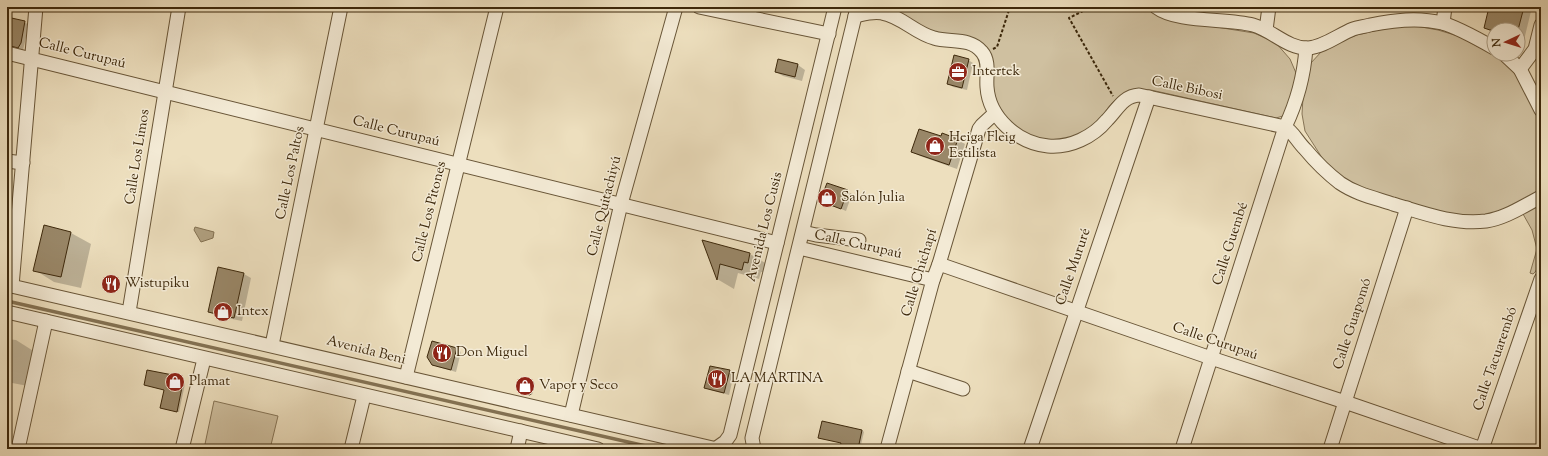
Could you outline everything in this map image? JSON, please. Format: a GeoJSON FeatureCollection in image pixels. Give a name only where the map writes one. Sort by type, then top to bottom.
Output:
{"type":"FeatureCollection","features":[{"type":"Feature","properties":{"kind":"street"},"geometry":{"type":"LineString","coordinates":[[9,285],[23,163],[36,7]]}},
{"type":"Feature","properties":{"kind":"street","name":"Calle Los Limos"},"geometry":{"type":"LineString","coordinates":[[129,312],[179,7]]}},
{"type":"Feature","properties":{"kind":"street","name":"Calle Los Paltos"},"geometry":{"type":"LineString","coordinates":[[272,345],[341,7]]}},
{"type":"Feature","properties":{"kind":"street","name":"Calle Los Pitones"},"geometry":{"type":"LineString","coordinates":[[406,377],[496,7]]}},
{"type":"Feature","properties":{"kind":"street","name":"Calle Quitachiyú"},"geometry":{"type":"LineString","coordinates":[[571,415],[621,204],[676,7]]}},
{"type":"Feature","properties":{"kind":"street"},"geometry":{"type":"LineString","coordinates":[[699,7],[829,34]]}},
{"type":"Feature","properties":{"kind":"street"},"geometry":{"type":"LineString","coordinates":[[1156,7],[1171,14],[1240,22],[1266,30],[1287,43],[1306,48],[1318,47],[1354,29],[1391,21],[1414,19],[1443,23],[1486,44]]}},
{"type":"Feature","properties":{"kind":"street"},"geometry":{"type":"LineString","coordinates":[[1266,30],[1269,7]]}},
{"type":"Feature","properties":{"kind":"street"},"geometry":{"type":"LineString","coordinates":[[1443,23],[1445,7]]}},
{"type":"Feature","properties":{"kind":"street","name":"Avenida Los Cusis"},"geometry":{"type":"LineString","coordinates":[[716,449],[725,442],[730,435],[734,422],[829,34],[833,9]]}},
{"type":"Feature","properties":{"kind":"street"},"geometry":{"type":"LineString","coordinates":[[754,449],[752,438],[856,11],[883,13],[900,20],[932,38],[969,43],[981,51],[984,56]]}},
{"type":"Feature","properties":{"kind":"street"},"geometry":{"type":"LineString","coordinates":[[1520,69],[1535,49],[1541,25]]}},
{"type":"Feature","properties":{"kind":"street","name":"Calle Guembé"},"geometry":{"type":"LineString","coordinates":[[1182,449],[1284,127],[1293,109],[1305,68],[1306,48]]}},
{"type":"Feature","properties":{"kind":"street","name":"Calle Curupaú"},"geometry":{"type":"LineString","coordinates":[[7,53],[777,243]]}},
{"type":"Feature","properties":{"kind":"street","name":"Calle Bibosi"},"geometry":{"type":"LineString","coordinates":[[984,56],[986,62],[988,94],[995,113],[1018,135],[1046,146],[1056,146],[1080,140],[1090,135],[1102,126],[1118,105],[1133,95],[1150,97],[1284,127],[1293,132],[1305,149],[1340,182],[1366,196],[1446,219],[1460,221],[1486,221],[1506,216],[1541,197]]}},
{"type":"Feature","properties":{"kind":"street"},"geometry":{"type":"LineString","coordinates":[[1520,69],[1541,56]]}},
{"type":"Feature","properties":{"kind":"street"},"geometry":{"type":"LineString","coordinates":[[1513,62],[1520,69],[1541,110]]}},
{"type":"Feature","properties":{"kind":"street","name":"Calle Mururé"},"geometry":{"type":"LineString","coordinates":[[1030,449],[1150,97]]}},
{"type":"Feature","properties":{"kind":"street","name":"Calle Chichapí"},"geometry":{"type":"LineString","coordinates":[[887,449],[934,280],[979,129],[995,113]]}},
{"type":"Feature","properties":{"kind":"street"},"geometry":{"type":"LineString","coordinates":[[7,160],[23,163]]}},
{"type":"Feature","properties":{"kind":"street"},"geometry":{"type":"LineString","coordinates":[[788,199],[809,205]]}},
{"type":"Feature","properties":{"kind":"street","name":"Calle Guapomó"},"geometry":{"type":"LineString","coordinates":[[1330,449],[1407,208]]}},
{"type":"Feature","properties":{"kind":"street"},"geometry":{"type":"LineString","coordinates":[[803,232],[859,240]]}},
{"type":"Feature","properties":{"kind":"street","name":"Calle Curupaú"},"geometry":{"type":"LineString","coordinates":[[799,248],[934,280]]}},
{"type":"Feature","properties":{"kind":"street","name":"Calle Curupaú"},"geometry":{"type":"LineString","coordinates":[[940,264],[1076,312],[1482,449]]}},
{"type":"Feature","properties":{"kind":"street","name":"Calle Tacuarembó"},"geometry":{"type":"LineString","coordinates":[[1482,449],[1541,279]]}},
{"type":"Feature","properties":{"kind":"street","name":"Avenida Beni"},"geometry":{"type":"LineString","coordinates":[[9,285],[716,449]]}},
{"type":"Feature","properties":{"kind":"street"},"geometry":{"type":"LineString","coordinates":[[7,312],[204,359],[598,449]]}},
{"type":"Feature","properties":{"kind":"street"},"geometry":{"type":"LineString","coordinates":[[18,449],[46,321]]}},
{"type":"Feature","properties":{"kind":"street"},"geometry":{"type":"LineString","coordinates":[[182,449],[204,359]]}},
{"type":"Feature","properties":{"kind":"street"},"geometry":{"type":"LineString","coordinates":[[908,371],[962,389]]}},
{"type":"Feature","properties":{"kind":"street"},"geometry":{"type":"LineString","coordinates":[[350,449],[364,396]]}},
{"type":"Feature","properties":{"kind":"street"},"geometry":{"type":"LineString","coordinates":[[734,422],[755,426]]}},
{"type":"Feature","properties":{"kind":"street"},"geometry":{"type":"LineString","coordinates":[[517,449],[521,431]]}},
{"type":"Feature","properties":{"kind":"path"},"geometry":{"type":"LineString","coordinates":[[984,56],[997,47],[1010,7]]}},
{"type":"Feature","properties":{"kind":"path"},"geometry":{"type":"LineString","coordinates":[[1103,7],[1085,10],[1069,18],[1118,105]]}},
{"type":"Feature","properties":{"kind":"shaded area"},"geometry":{"type":"Polygon","coordinates":[[[874,7],[1149,7],[1154,12],[1210,26],[1254,33],[1276,43],[1290,59],[1296,73],[1292,100],[1283,116],[1276,118],[1151,90],[1137,91],[1122,95],[1114,101],[1091,129],[1077,136],[1063,139],[1048,139],[1034,136],[1021,131],[1010,122],[1000,110],[994,96],[991,81],[990,56],[874,7]]]}},
{"type":"Feature","properties":{"kind":"shaded area"},"geometry":{"type":"Polygon","coordinates":[[[1395,26],[1416,26],[1438,30],[1458,36],[1486,51],[1486,62],[1506,62],[1517,76],[1541,120],[1541,190],[1522,202],[1494,214],[1471,216],[1441,213],[1352,185],[1326,164],[1305,131],[1302,114],[1303,97],[1310,64],[1322,51],[1332,44],[1357,35],[1395,26]]]}},
{"type":"Feature","properties":{"kind":"shaded area"},"geometry":{"type":"Polygon","coordinates":[[[1541,203],[1541,252],[1537,269],[1533,274],[1530,273],[1537,249],[1532,230],[1523,214],[1541,203]]]}},
{"type":"Feature","properties":{"kind":"shaded area"},"geometry":{"type":"Polygon","coordinates":[[[195,227],[214,232],[213,238],[201,242],[194,230],[195,227]]]}},
{"type":"Feature","properties":{"kind":"shaded area"},"geometry":{"type":"Polygon","coordinates":[[[214,401],[278,416],[270,449],[204,449],[214,401]]]}},
{"type":"Feature","properties":{"kind":"building"},"geometry":{"type":"Polygon","coordinates":[[[1489,7],[1524,7],[1520,22],[1486,22],[1486,29],[1484,28],[1489,7]]]}},
{"type":"Feature","properties":{"kind":"building"},"geometry":{"type":"Polygon","coordinates":[[[7,17],[25,21],[21,43],[18,48],[7,45],[7,17]]]}},
{"type":"Feature","properties":{"kind":"building","name":"Intertek"},"geometry":{"type":"Polygon","coordinates":[[[954,55],[969,59],[962,88],[947,84],[954,55]]]}},
{"type":"Feature","properties":{"kind":"building"},"geometry":{"type":"Polygon","coordinates":[[[778,59],[798,64],[795,77],[775,72],[778,59]]]}},
{"type":"Feature","properties":{"kind":"building","name":"Heiga Fleig Estilista"},"geometry":{"type":"Polygon","coordinates":[[[919,129],[941,136],[942,133],[958,139],[949,165],[911,152],[919,129]]]}},
{"type":"Feature","properties":{"kind":"building"},"geometry":{"type":"Polygon","coordinates":[[[827,183],[848,190],[841,209],[820,201],[827,183]]]}},
{"type":"Feature","properties":{"kind":"building"},"geometry":{"type":"Polygon","coordinates":[[[44,225],[71,232],[61,277],[33,271],[44,225]]]}},
{"type":"Feature","properties":{"kind":"building"},"geometry":{"type":"Polygon","coordinates":[[[702,240],[750,253],[748,263],[744,262],[742,270],[720,264],[717,280],[702,240]]]}},
{"type":"Feature","properties":{"kind":"building"},"geometry":{"type":"Polygon","coordinates":[[[218,267],[244,273],[234,318],[208,312],[218,267]]]}},
{"type":"Feature","properties":{"kind":"building","name":"Don Miguel"},"geometry":{"type":"Polygon","coordinates":[[[432,341],[457,348],[451,370],[432,365],[427,357],[432,341]]]}},
{"type":"Feature","properties":{"kind":"building","name":"LA MARTINA"},"geometry":{"type":"Polygon","coordinates":[[[710,366],[730,370],[724,393],[704,388],[710,366]]]}},
{"type":"Feature","properties":{"kind":"building"},"geometry":{"type":"Polygon","coordinates":[[[147,370],[178,376],[183,382],[177,412],[160,408],[164,390],[144,385],[147,370]]]}},
{"type":"Feature","properties":{"kind":"building","name":"Vapor y Seco"},"geometry":{"type":"Polygon","coordinates":[[[521,378],[533,381],[530,395],[518,392],[521,378]]]}},
{"type":"Feature","properties":{"kind":"building"},"geometry":{"type":"Polygon","coordinates":[[[822,421],[862,430],[858,449],[839,449],[841,443],[818,438],[822,421]]]}},
{"type":"Feature","properties":{"kind":"waterway"},"geometry":{"type":"LineString","coordinates":[[7,301],[659,449]]}},
{"type":"Feature","properties":{"kind":"place","name":"Intertek"},"geometry":{"type":"Point","coordinates":[958,72]}},
{"type":"Feature","properties":{"kind":"place","name":"Heiga Fleig Estilista"},"geometry":{"type":"Point","coordinates":[935,146]}},
{"type":"Feature","properties":{"kind":"place","name":"Salón Julia"},"geometry":{"type":"Point","coordinates":[827,198]}},
{"type":"Feature","properties":{"kind":"place","name":"Wistupiku"},"geometry":{"type":"Point","coordinates":[111,284]}},
{"type":"Feature","properties":{"kind":"place","name":"Intex"},"geometry":{"type":"Point","coordinates":[223,312]}},
{"type":"Feature","properties":{"kind":"place","name":"Don Miguel"},"geometry":{"type":"Point","coordinates":[442,353]}},
{"type":"Feature","properties":{"kind":"place","name":"LA MARTINA"},"geometry":{"type":"Point","coordinates":[717,379]}},
{"type":"Feature","properties":{"kind":"place","name":"Plamat"},"geometry":{"type":"Point","coordinates":[175,382]}},
{"type":"Feature","properties":{"kind":"place","name":"Vapor y Seco"},"geometry":{"type":"Point","coordinates":[525,386]}}]}
